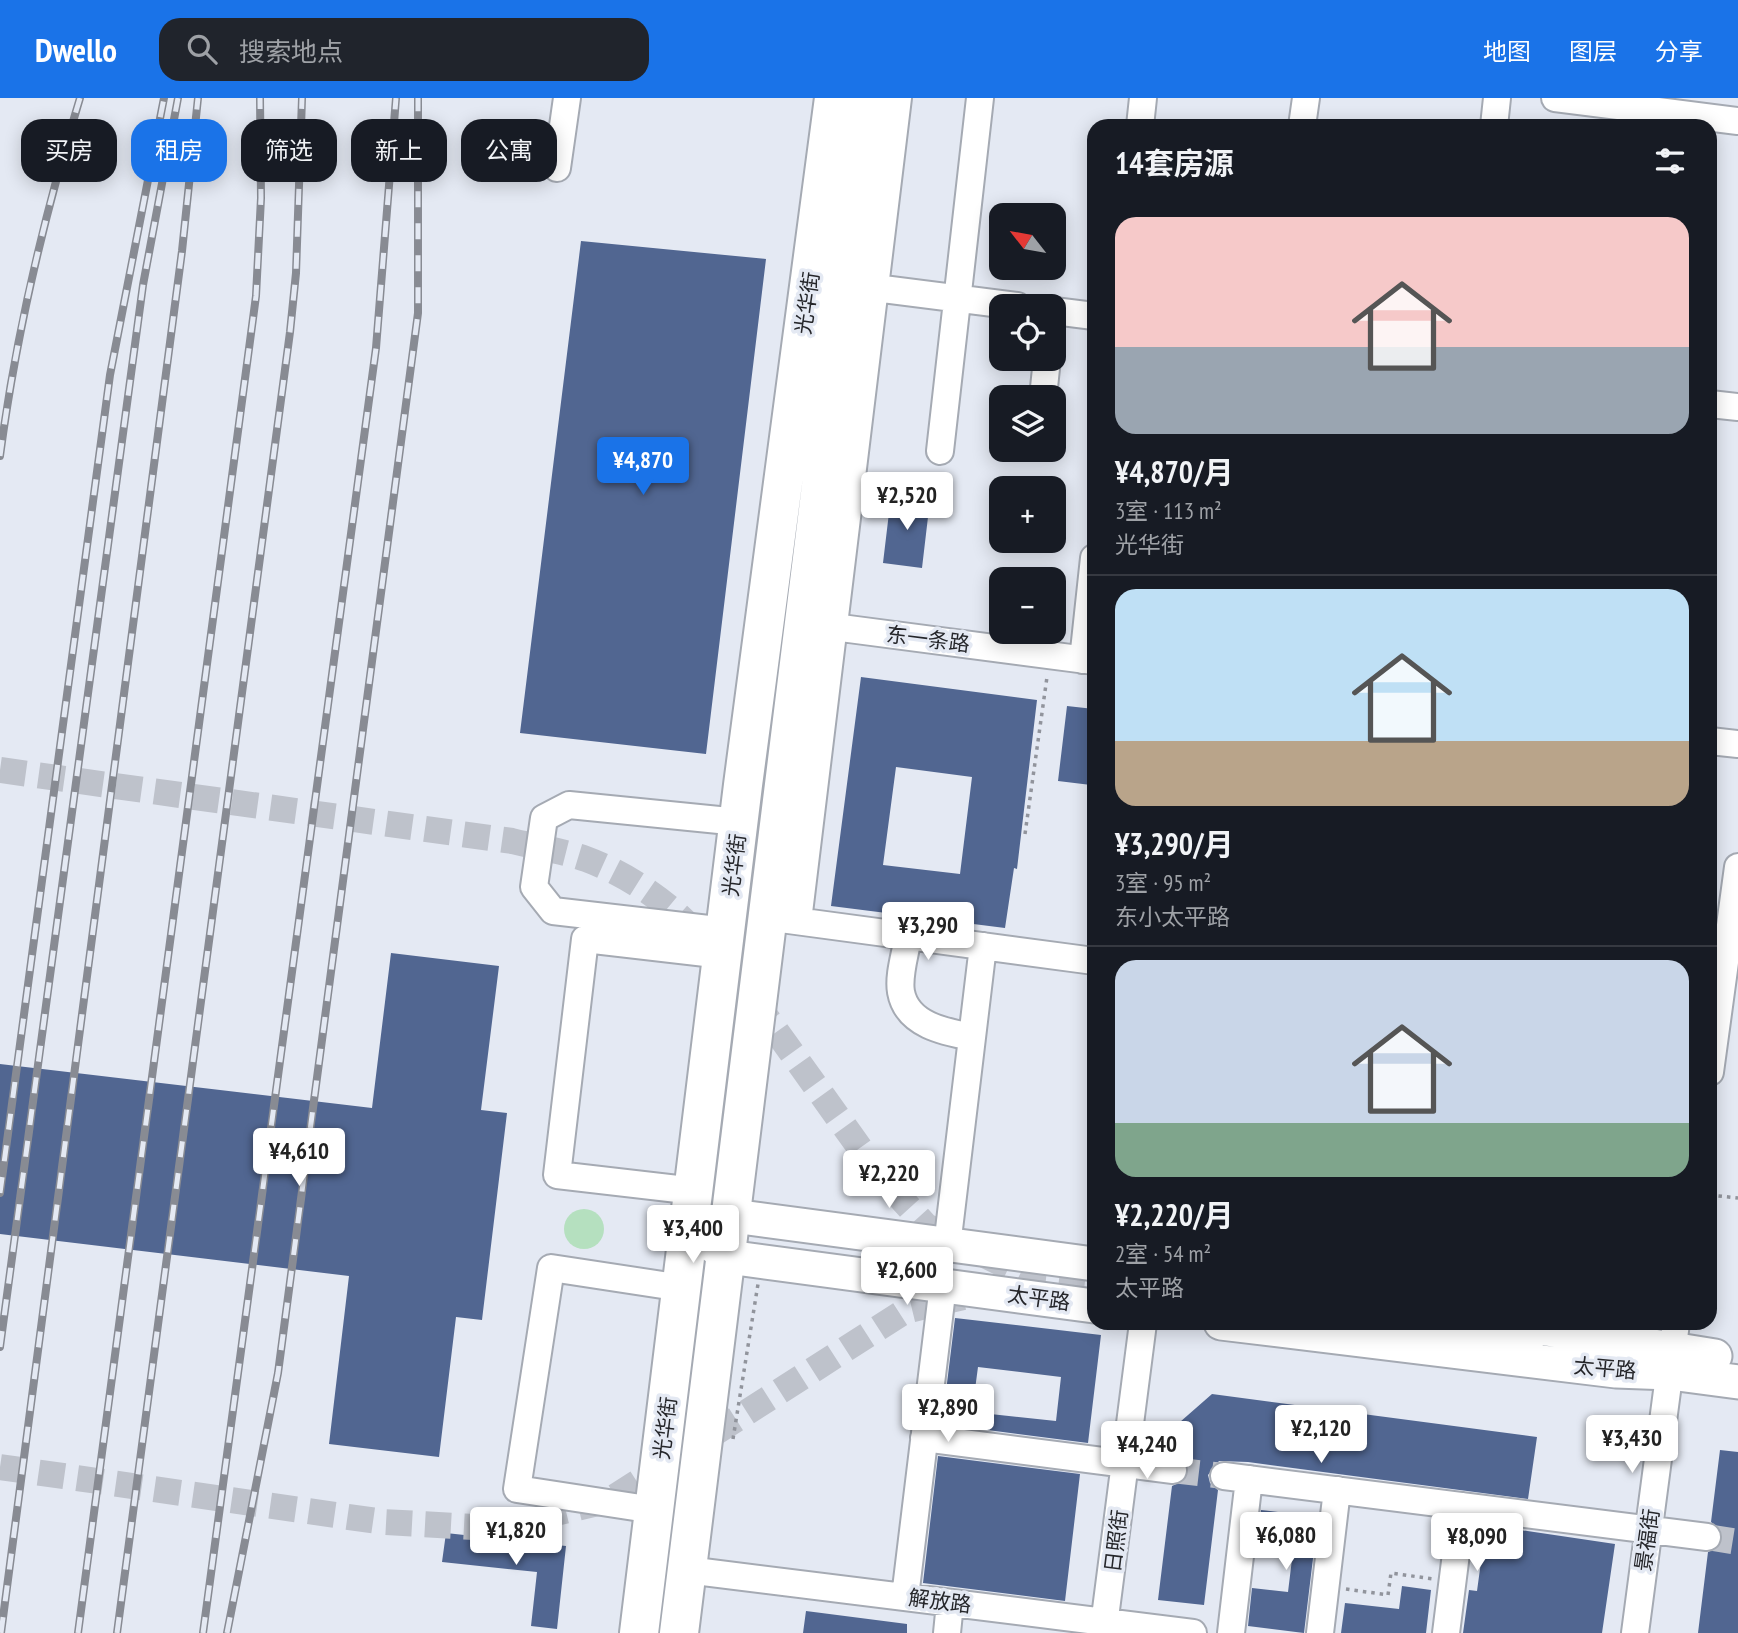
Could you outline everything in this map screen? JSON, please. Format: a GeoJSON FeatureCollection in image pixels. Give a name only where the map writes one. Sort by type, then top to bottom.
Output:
{"type":"FeatureCollection","features":[{"type":"Feature","properties":{"kind":"highway","name":"光华街"},"geometry":{"type":"LineString","coordinates":[[639,1633],[739,822],[834,98]]}},
{"type":"Feature","properties":{"kind":"highway","name":"光华街"},"geometry":{"type":"LineString","coordinates":[[679,1633],[733,1216],[783,919],[819,625],[869,98]]}},
{"type":"Feature","properties":{"kind":"main road","name":"太平路"},"geometry":{"type":"LineString","coordinates":[[690,1229],[733,1216],[1087,1263]]}},
{"type":"Feature","properties":{"kind":"main road","name":"太平路"},"geometry":{"type":"LineString","coordinates":[[690,1229],[728,1257],[1087,1305]]}},
{"type":"Feature","properties":{"kind":"main road","name":"太平路"},"geometry":{"type":"LineString","coordinates":[[1327,1330],[1738,1359]]}},
{"type":"Feature","properties":{"kind":"main road","name":"太平路"},"geometry":{"type":"LineString","coordinates":[[1546,1330],[1660,1352],[1738,1382]]}},
{"type":"Feature","properties":{"kind":"street"},"geometry":{"type":"LineString","coordinates":[[557,168],[567,98]]}},
{"type":"Feature","properties":{"kind":"street"},"geometry":{"type":"LineString","coordinates":[[819,625],[875,288],[898,98]]}},
{"type":"Feature","properties":{"kind":"street"},"geometry":{"type":"LineString","coordinates":[[940,451],[980,98]]}},
{"type":"Feature","properties":{"kind":"street"},"geometry":{"type":"LineString","coordinates":[[1141,119],[1143,98]]}},
{"type":"Feature","properties":{"kind":"street"},"geometry":{"type":"LineString","coordinates":[[1303,119],[1306,98]]}},
{"type":"Feature","properties":{"kind":"street"},"geometry":{"type":"LineString","coordinates":[[1495,119],[1497,98]]}},
{"type":"Feature","properties":{"kind":"street"},"geometry":{"type":"LineString","coordinates":[[1555,98],[1738,121]]}},
{"type":"Feature","properties":{"kind":"street"},"geometry":{"type":"LineString","coordinates":[[875,288],[989,303]]}},
{"type":"Feature","properties":{"kind":"street"},"geometry":{"type":"LineString","coordinates":[[1066,312],[1087,315]]}},
{"type":"Feature","properties":{"kind":"street"},"geometry":{"type":"LineString","coordinates":[[1717,405],[1738,407]]}},
{"type":"Feature","properties":{"kind":"street","name":"东一条路"},"geometry":{"type":"LineString","coordinates":[[819,625],[1087,660]]}},
{"type":"Feature","properties":{"kind":"street"},"geometry":{"type":"LineString","coordinates":[[1717,742],[1738,744]]}},
{"type":"Feature","properties":{"kind":"street"},"geometry":{"type":"LineString","coordinates":[[724,943],[553,911],[534,887],[544,818],[569,805],[739,822]]}},
{"type":"Feature","properties":{"kind":"street"},"geometry":{"type":"LineString","coordinates":[[1717,1058],[1726,1039],[1717,966],[1738,867]]}},
{"type":"Feature","properties":{"kind":"street"},"geometry":{"type":"LineString","coordinates":[[783,919],[1087,960]]}},
{"type":"Feature","properties":{"kind":"street"},"geometry":{"type":"LineString","coordinates":[[908,936],[901,991],[908,1007],[925,1025],[972,1037]]}},
{"type":"Feature","properties":{"kind":"street"},"geometry":{"type":"LineString","coordinates":[[695,1191],[557,1175],[585,939],[724,943]]}},
{"type":"Feature","properties":{"kind":"street"},"geometry":{"type":"LineString","coordinates":[[947,1246],[983,946]]}},
{"type":"Feature","properties":{"kind":"street"},"geometry":{"type":"LineString","coordinates":[[654,1510],[517,1489],[551,1268],[682,1288]]}},
{"type":"Feature","properties":{"kind":"street"},"geometry":{"type":"LineString","coordinates":[[905,1597],[943,1285]]}},
{"type":"Feature","properties":{"kind":"street","name":"日照街"},"geometry":{"type":"LineString","coordinates":[[1104,1628],[1142,1330]]}},
{"type":"Feature","properties":{"kind":"street"},"geometry":{"type":"LineString","coordinates":[[1410,1330],[1592,1354],[1660,1352]]}},
{"type":"Feature","properties":{"kind":"street"},"geometry":{"type":"LineString","coordinates":[[1472,1330],[1660,1352]]}},
{"type":"Feature","properties":{"kind":"street","name":"景福街"},"geometry":{"type":"LineString","coordinates":[[1635,1633],[1649,1530],[1660,1352]]}},
{"type":"Feature","properties":{"kind":"street"},"geometry":{"type":"LineString","coordinates":[[924,1438],[1173,1470]]}},
{"type":"Feature","properties":{"kind":"street"},"geometry":{"type":"LineString","coordinates":[[1231,1633],[1236,1478],[1707,1538]]}},
{"type":"Feature","properties":{"kind":"street"},"geometry":{"type":"LineString","coordinates":[[1320,1633],[1337,1490]]}},
{"type":"Feature","properties":{"kind":"street"},"geometry":{"type":"LineString","coordinates":[[1446,1633],[1462,1506]]}},
{"type":"Feature","properties":{"kind":"street","name":"解放路"},"geometry":{"type":"LineString","coordinates":[[687,1570],[950,1603],[1104,1628],[1193,1633]]}},
{"type":"Feature","properties":{"kind":"street"},"geometry":{"type":"LineString","coordinates":[[947,1633],[950,1603]]}},
{"type":"Feature","properties":{"kind":"path"},"geometry":{"type":"LineString","coordinates":[[1025,834],[1050,655]]}},
{"type":"Feature","properties":{"kind":"path"},"geometry":{"type":"LineString","coordinates":[[1717,1196],[1738,1198]]}},
{"type":"Feature","properties":{"kind":"path"},"geometry":{"type":"LineString","coordinates":[[1325,1586],[1388,1595],[1391,1573],[1452,1581]]}},
{"type":"Feature","properties":{"kind":"green space"},"geometry":{"type":"Polygon","coordinates":[[[584,1209],[592,1210],[598,1215],[603,1221],[603,1237],[598,1243],[592,1248],[584,1249],[576,1248],[570,1243],[565,1237],[564,1229],[565,1221],[570,1215],[576,1210],[584,1209]]]}},
{"type":"Feature","properties":{"kind":"building"},"geometry":{"type":"Polygon","coordinates":[[[581,241],[766,259],[706,754],[520,733],[581,241]]]}},
{"type":"Feature","properties":{"kind":"building"},"geometry":{"type":"Polygon","coordinates":[[[891,496],[930,500],[922,568],[883,563],[891,496]]]}},
{"type":"Feature","properties":{"kind":"building"},"geometry":{"type":"Polygon","coordinates":[[[861,677],[1037,700],[1017,869],[1014,868],[1005,928],[831,906],[861,677]],[[896,767],[883,865],[960,874],[972,777],[896,767]]]}},
{"type":"Feature","properties":{"kind":"building"},"geometry":{"type":"Polygon","coordinates":[[[1067,706],[1087,708],[1087,785],[1058,781],[1067,706]]]}},
{"type":"Feature","properties":{"kind":"building"},"geometry":{"type":"Polygon","coordinates":[[[391,953],[499,966],[481,1110],[507,1113],[482,1320],[456,1317],[439,1457],[329,1444],[349,1276],[0,1234],[0,1064],[372,1108],[391,953]]]}},
{"type":"Feature","properties":{"kind":"building"},"geometry":{"type":"Polygon","coordinates":[[[955,1318],[1101,1335],[1088,1443],[942,1424],[955,1318]],[[978,1367],[972,1412],[1056,1421],[1061,1377],[978,1367]]]}},
{"type":"Feature","properties":{"kind":"building"},"geometry":{"type":"Polygon","coordinates":[[[1212,1394],[1537,1437],[1528,1499],[1248,1462],[1219,1461],[1208,1475],[1210,1483],[1218,1490],[1204,1605],[1158,1600],[1172,1486],[1185,1480],[1189,1471],[1187,1463],[1176,1455],[1180,1422],[1212,1394]]]}},
{"type":"Feature","properties":{"kind":"building"},"geometry":{"type":"Polygon","coordinates":[[[1720,1450],[1738,1452],[1738,1633],[1698,1633],[1708,1552],[1719,1547],[1723,1538],[1721,1530],[1711,1522],[1720,1450]]]}},
{"type":"Feature","properties":{"kind":"building"},"geometry":{"type":"Polygon","coordinates":[[[938,1456],[1080,1474],[1065,1601],[923,1583],[938,1456]]]}},
{"type":"Feature","properties":{"kind":"building"},"geometry":{"type":"Polygon","coordinates":[[[1261,1510],[1318,1517],[1304,1633],[1248,1626],[1252,1588],[1288,1592],[1293,1551],[1257,1546],[1261,1510]]]}},
{"type":"Feature","properties":{"kind":"building"},"geometry":{"type":"Polygon","coordinates":[[[1486,1525],[1615,1544],[1602,1633],[1463,1633],[1469,1590],[1477,1591],[1486,1525]]]}},
{"type":"Feature","properties":{"kind":"building"},"geometry":{"type":"Polygon","coordinates":[[[446,1533],[566,1546],[557,1629],[531,1626],[537,1572],[442,1562],[446,1533]]]}},
{"type":"Feature","properties":{"kind":"building"},"geometry":{"type":"Polygon","coordinates":[[[1402,1586],[1431,1590],[1426,1633],[1341,1633],[1345,1603],[1399,1609],[1402,1586]]]}},
{"type":"Feature","properties":{"kind":"building"},"geometry":{"type":"Polygon","coordinates":[[[806,1611],[907,1624],[907,1633],[803,1633],[806,1611]]]}},
{"type":"Feature","properties":{"kind":"tunnel"},"geometry":{"type":"LineString","coordinates":[[0,770],[512,841],[559,851],[586,859],[633,882],[675,912],[699,936]]}},
{"type":"Feature","properties":{"kind":"tunnel"},"geometry":{"type":"LineString","coordinates":[[754,1000],[877,1172],[926,1226],[1023,1274],[1087,1281]]}},
{"type":"Feature","properties":{"kind":"tunnel"},"geometry":{"type":"LineString","coordinates":[[0,1467],[384,1522],[493,1528],[610,1500],[905,1311],[963,1297]]}},
{"type":"Feature","properties":{"kind":"tunnel"},"geometry":{"type":"LineString","coordinates":[[1173,1470],[1224,1476]]}},
{"type":"Feature","properties":{"kind":"tunnel"},"geometry":{"type":"LineString","coordinates":[[1707,1537],[1738,1542]]}},
{"type":"Feature","properties":{"kind":"railway"},"geometry":{"type":"LineString","coordinates":[[0,456],[32,275],[80,98]]}},
{"type":"Feature","properties":{"kind":"railway"},"geometry":{"type":"LineString","coordinates":[[0,1193],[110,375],[164,98]]}},
{"type":"Feature","properties":{"kind":"railway"},"geometry":{"type":"LineString","coordinates":[[0,1347],[143,285],[178,98]]}},
{"type":"Feature","properties":{"kind":"railway"},"geometry":{"type":"LineString","coordinates":[[1,1633],[182,251],[198,98]]}},
{"type":"Feature","properties":{"kind":"railway"},"geometry":{"type":"LineString","coordinates":[[78,1633],[256,296],[261,198],[260,98]]}},
{"type":"Feature","properties":{"kind":"railway"},"geometry":{"type":"LineString","coordinates":[[117,1633],[290,332],[296,273],[302,98]]}},
{"type":"Feature","properties":{"kind":"railway"},"geometry":{"type":"LineString","coordinates":[[203,1633],[376,348],[396,98]]}},
{"type":"Feature","properties":{"kind":"railway"},"geometry":{"type":"LineString","coordinates":[[227,1633],[278,1373],[418,313],[418,98]]}}]}
